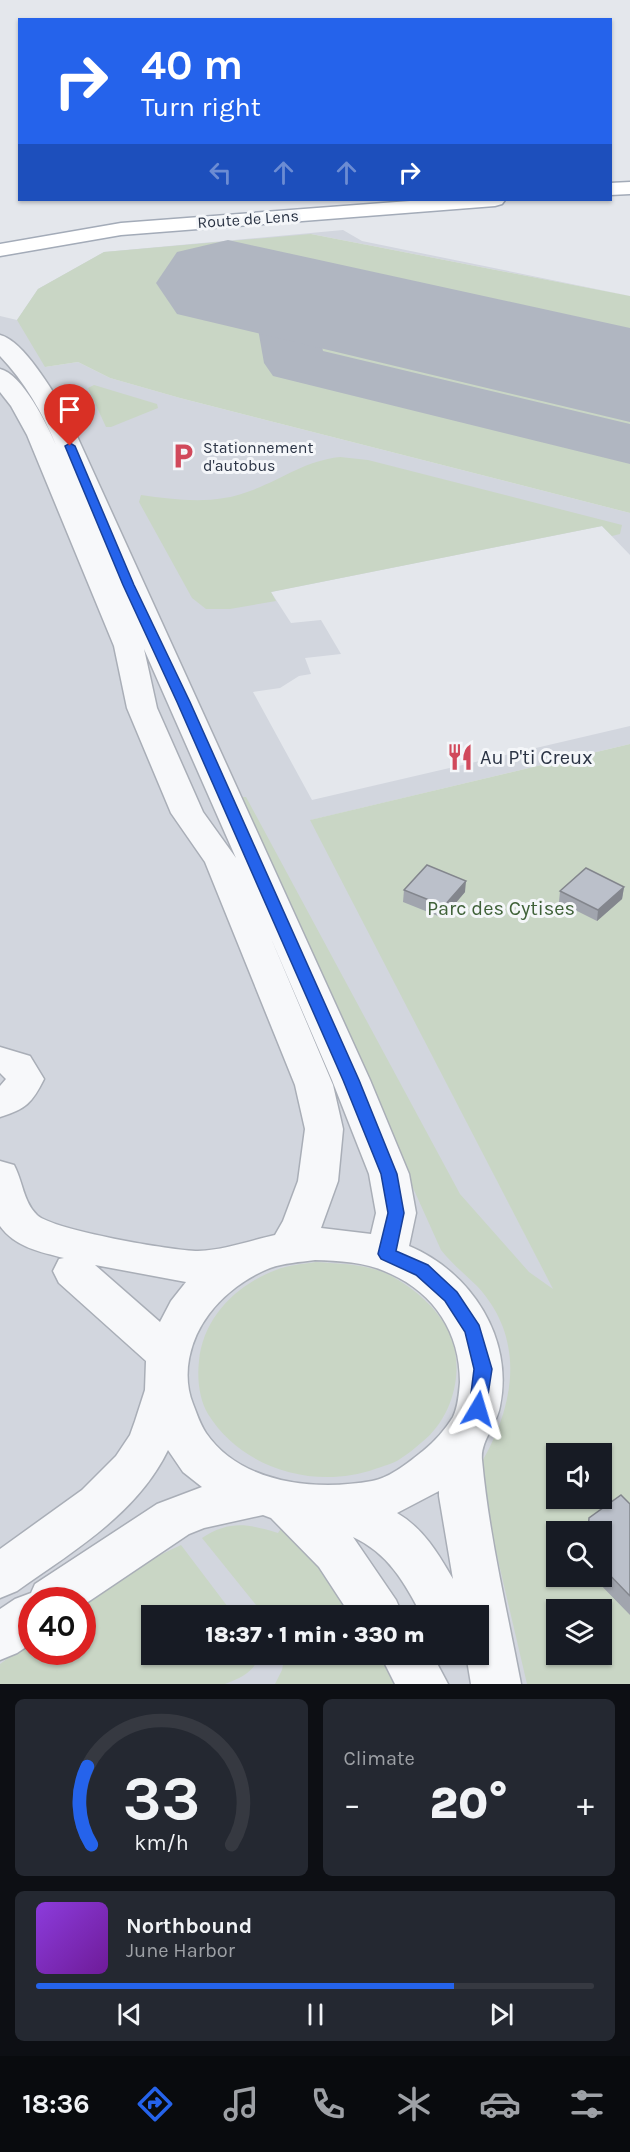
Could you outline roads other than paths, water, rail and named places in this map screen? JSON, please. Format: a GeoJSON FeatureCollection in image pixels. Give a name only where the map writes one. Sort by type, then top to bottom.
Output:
{"type":"FeatureCollection","features":[{"type":"Feature","properties":{"kind":"main road"},"geometry":{"type":"LineString","coordinates":[[612,189],[630,188]]}},
{"type":"Feature","properties":{"kind":"main road","name":"Route de Lens"},"geometry":{"type":"LineString","coordinates":[[0,250],[121,229],[482,201]]}},
{"type":"Feature","properties":{"kind":"main road","name":"Route de Lens"},"geometry":{"type":"LineString","coordinates":[[0,259],[72,236]]}},
{"type":"Feature","properties":{"kind":"street"},"geometry":{"type":"LineString","coordinates":[[0,342],[20,363],[54,412],[351,1080],[389,1174],[396,1213],[387,1254]]}},
{"type":"Feature","properties":{"kind":"street"},"geometry":{"type":"LineString","coordinates":[[0,376],[22,404],[39,435],[129,646],[142,708],[187,813],[221,861],[314,1085],[324,1129],[318,1181],[302,1225],[288,1248]]}},
{"type":"Feature","properties":{"kind":"street"},"geometry":{"type":"LineString","coordinates":[[0,1060],[16,1065],[25,1078],[18,1094],[0,1103]]}},
{"type":"Feature","properties":{"kind":"street"},"geometry":{"type":"LineString","coordinates":[[0,1176],[2,1192],[12,1215],[31,1233],[152,1261],[194,1267],[248,1260],[288,1248],[315,1244],[351,1245],[387,1254],[422,1270],[451,1296],[473,1330],[483,1369],[478,1409],[458,1447],[425,1478],[375,1500],[289,1501],[200,1508],[174,1519],[72,1587]]}},
{"type":"Feature","properties":{"kind":"street"},"geometry":{"type":"LineString","coordinates":[[0,1576],[75,1521],[123,1482],[146,1449],[168,1372],[178,1325],[195,1299],[219,1277],[248,1260]]}},
{"type":"Feature","properties":{"kind":"street"},"geometry":{"type":"LineString","coordinates":[[74,1271],[168,1372],[178,1425],[203,1462],[227,1479],[289,1501],[363,1519],[396,1538],[425,1575],[442,1605]]}},
{"type":"Feature","properties":{"kind":"street"},"geometry":{"type":"LineString","coordinates":[[458,1447],[462,1496],[496,1684]]}},
{"type":"Feature","properties":{"kind":"street"},"geometry":{"type":"LineString","coordinates":[[289,1501],[336,1552],[372,1605]]}},
{"type":"Feature","properties":{"kind":"street"},"geometry":{"type":"LineString","coordinates":[[0,1636],[18,1624]]}},
{"type":"Feature","properties":{"kind":"street"},"geometry":{"type":"LineString","coordinates":[[411,1665],[423,1684]]}},
{"type":"Feature","properties":{"kind":"street"},"geometry":{"type":"LineString","coordinates":[[474,1665],[483,1684]]}},
{"type":"Feature","properties":{"kind":"place","name":"Stationnement d'autobus"},"geometry":{"type":"Point","coordinates":[183,456]}},
{"type":"Feature","properties":{"kind":"place","name":"Au P'ti Creux"},"geometry":{"type":"Point","coordinates":[460,757]}},
{"type":"Feature","properties":{"kind":"park label","name":"Parc des Cytises"},"geometry":{"type":"Point","coordinates":[501,908]}}]}
